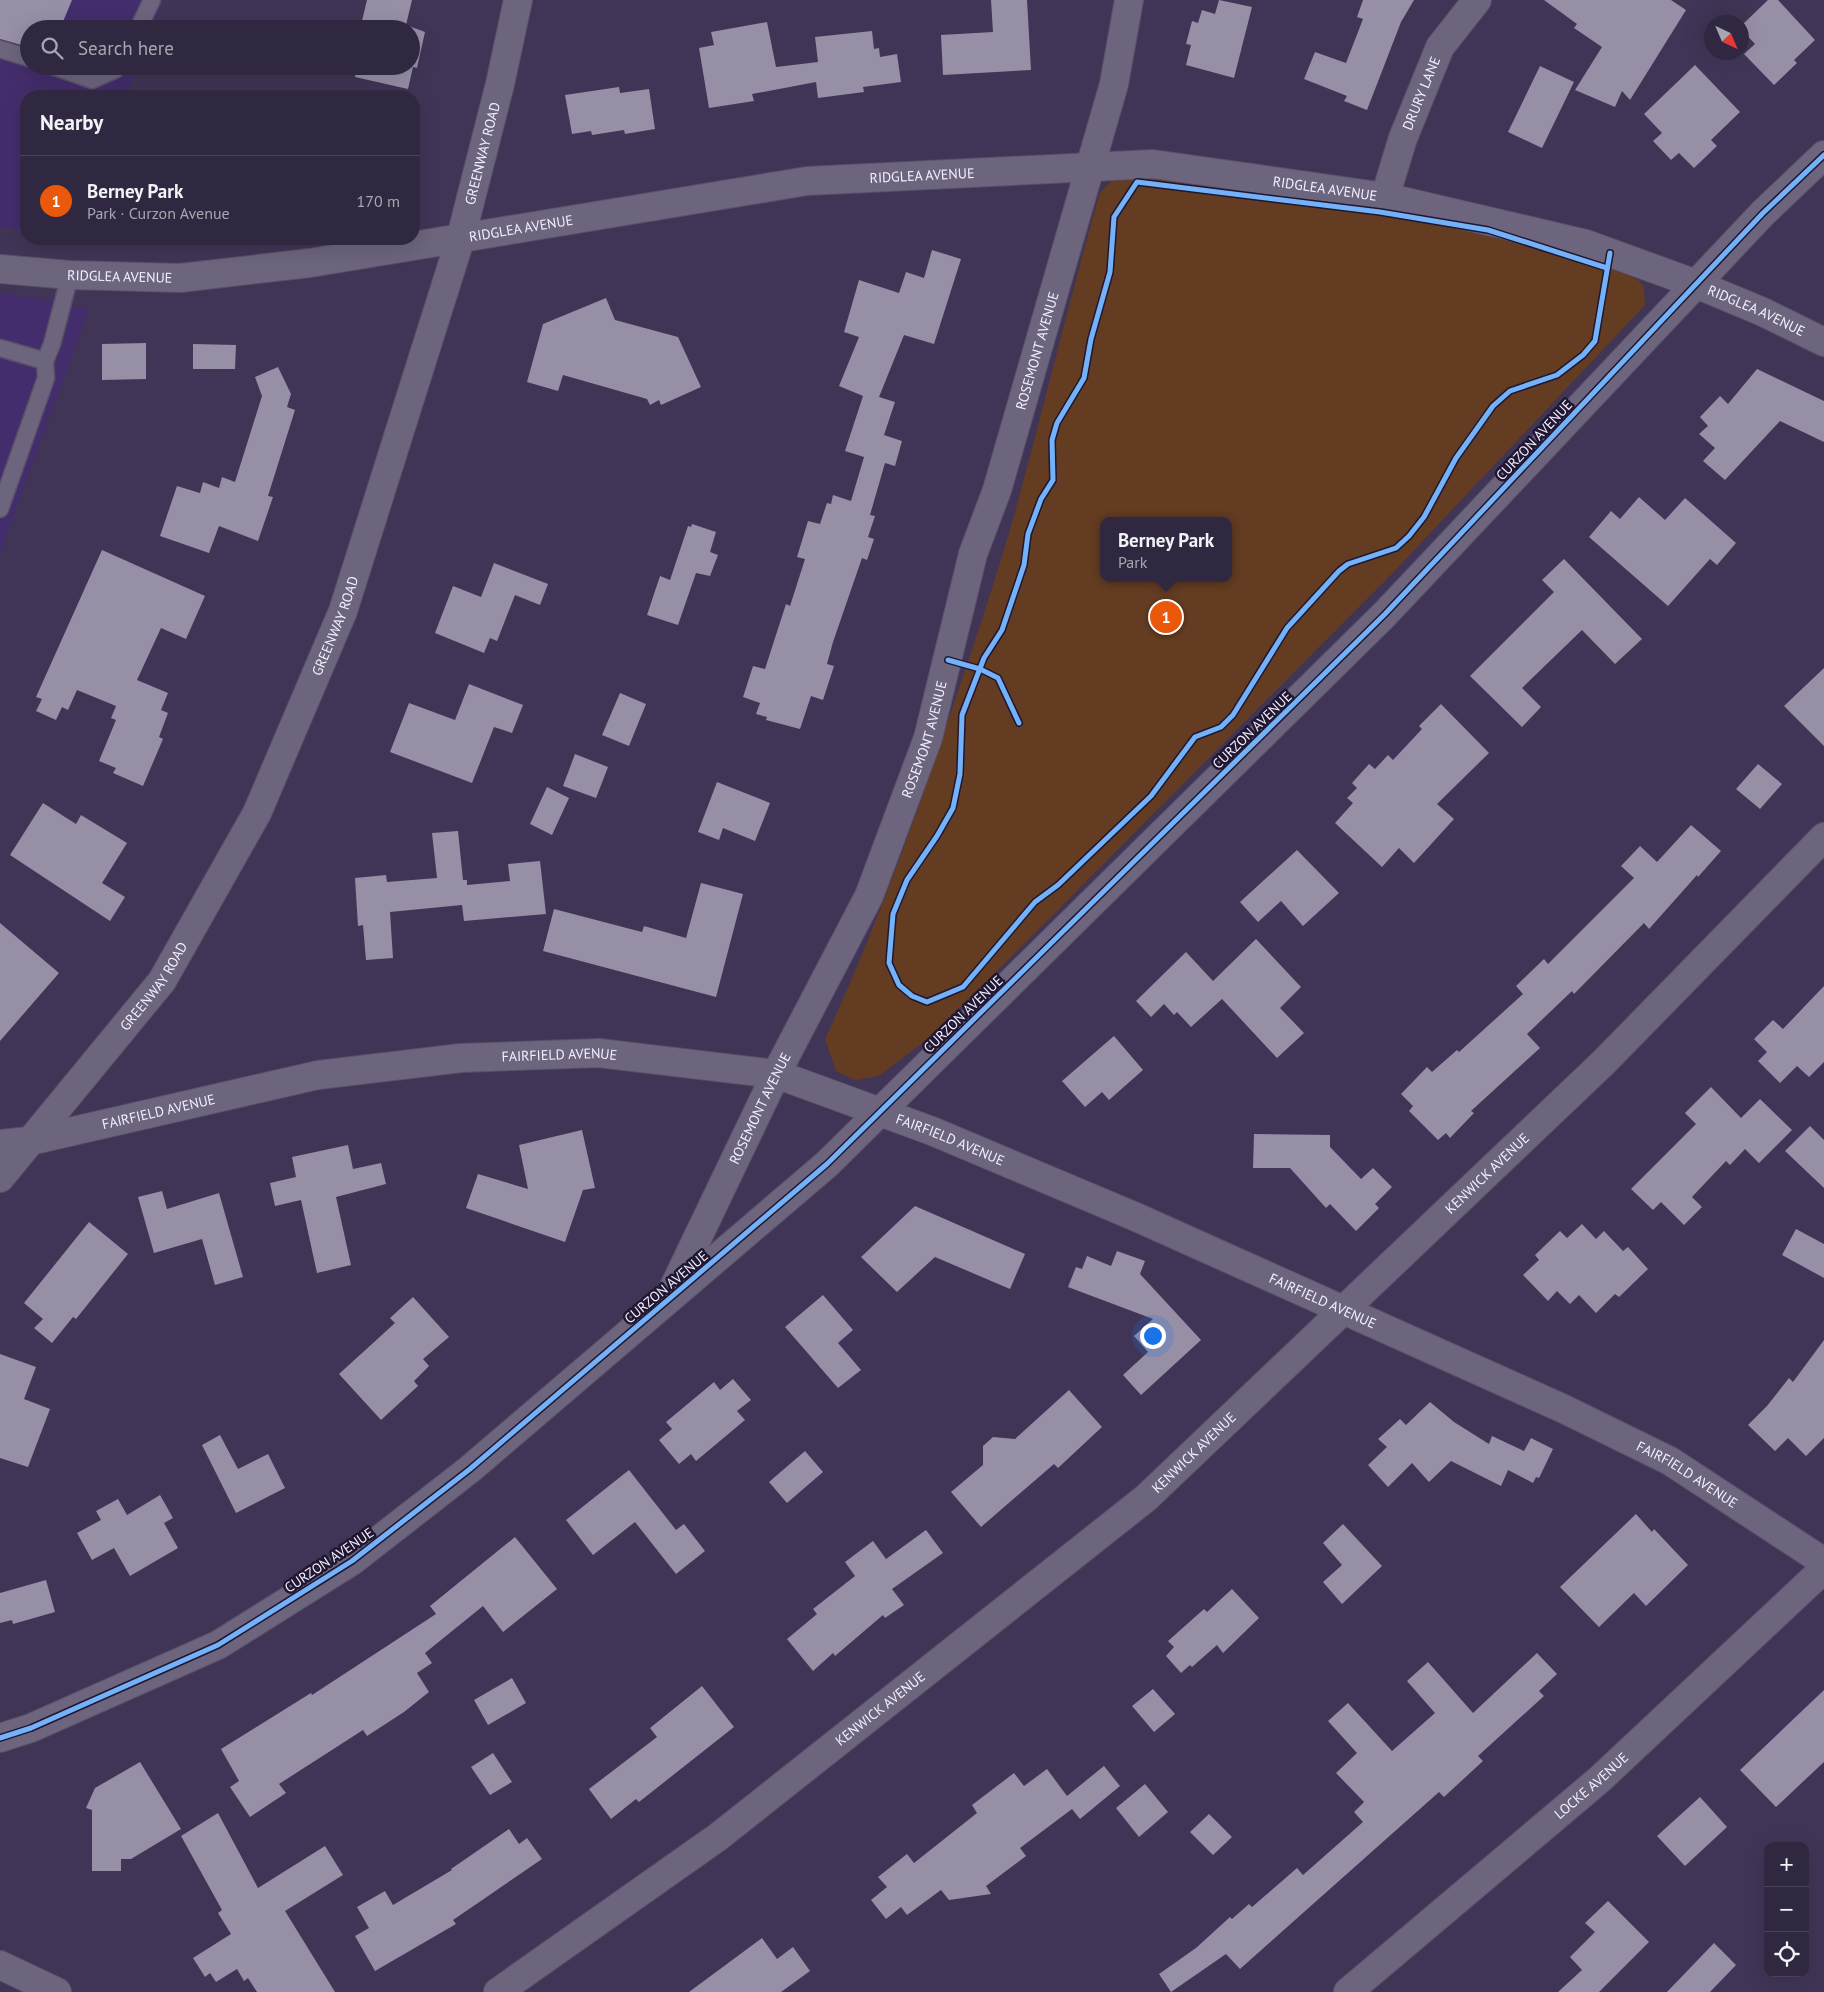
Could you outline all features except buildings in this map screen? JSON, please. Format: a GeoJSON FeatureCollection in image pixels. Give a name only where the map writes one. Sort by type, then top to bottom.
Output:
{"type":"FeatureCollection","features":[{"type":"Feature","properties":{"kind":"street","name":"GREENWAY ROAD"},"geometry":{"type":"LineString","coordinates":[[0,1178],[162,981],[257,813],[344,611],[461,237],[500,84],[518,0]]}},
{"type":"Feature","properties":{"kind":"street","name":"ROSEMONT AVENUE"},"geometry":{"type":"LineString","coordinates":[[667,1301],[776,1074],[868,896],[928,738],[974,554],[997,490],[1114,84],[1129,0]]}},
{"type":"Feature","properties":{"kind":"street","name":"DRURY LANE"},"geometry":{"type":"LineString","coordinates":[[1385,196],[1403,138],[1440,47],[1477,0]]}},
{"type":"Feature","properties":{"kind":"street","name":"CURZON AVENUE"},"geometry":{"type":"LineString","coordinates":[[0,1738],[30,1728],[218,1645],[352,1562],[470,1469],[828,1164],[1385,614],[1763,213],[1824,155]]}},
{"type":"Feature","properties":{"kind":"street","name":"RIDGLEA AVENUE"},"geometry":{"type":"LineString","coordinates":[[420,244],[807,181],[1153,164],[1385,196],[1586,244],[1696,284],[1763,312],[1824,342]]}},
{"type":"Feature","properties":{"kind":"street","name":"RIDGLEA AVENUE"},"geometry":{"type":"LineString","coordinates":[[0,270],[70,275],[180,278],[310,263],[415,245]]}},
{"type":"Feature","properties":{"kind":"street","name":"KENWICK AVENUE"},"geometry":{"type":"LineString","coordinates":[[498,1992],[718,1837],[1146,1498],[1604,1062],[1824,837]]}},
{"type":"Feature","properties":{"kind":"street","name":"FAIRFIELD AVENUE"},"geometry":{"type":"LineString","coordinates":[[0,1144],[30,1141],[318,1075],[461,1058],[599,1053],[776,1074],[932,1131],[1136,1217],[1564,1409],[1670,1461],[1824,1562]]}},
{"type":"Feature","properties":{"kind":"street","name":"LOCKE AVENUE"},"geometry":{"type":"LineString","coordinates":[[1348,1992],[1600,1779],[1824,1569]]}},
{"type":"Feature","properties":{"kind":"street"},"geometry":{"type":"LineString","coordinates":[[0,1965],[57,1992]]}},
{"type":"Feature","properties":{"kind":"lane"},"geometry":{"type":"LineString","coordinates":[[142,20],[152,0]]}},
{"type":"Feature","properties":{"kind":"lane"},"geometry":{"type":"LineString","coordinates":[[0,48],[20,55]]}},
{"type":"Feature","properties":{"kind":"lane"},"geometry":{"type":"LineString","coordinates":[[78,75],[92,80],[102,75]]}},
{"type":"Feature","properties":{"kind":"lane"},"geometry":{"type":"LineString","coordinates":[[0,509],[46,378],[45,361],[52,344],[70,275]]}},
{"type":"Feature","properties":{"kind":"lane"},"geometry":{"type":"LineString","coordinates":[[0,348],[45,361]]}},
{"type":"Feature","properties":{"kind":"shaded area"},"geometry":{"type":"Polygon","coordinates":[[[0,0],[163,0],[155,20],[20,20],[20,75],[134,75],[128,90],[20,90],[20,229],[0,227],[0,0]]]}},
{"type":"Feature","properties":{"kind":"shaded area"},"geometry":{"type":"Polygon","coordinates":[[[1138,177],[1292,188],[1589,256],[1638,280],[1644,286],[1645,305],[1386,580],[984,984],[926,1040],[879,1076],[855,1080],[836,1071],[825,1039],[844,998],[895,871],[926,786],[994,583],[1015,512],[1100,192],[1113,180],[1138,177]]]}},
{"type":"Feature","properties":{"kind":"shaded area"},"geometry":{"type":"Polygon","coordinates":[[[0,292],[89,309],[0,552],[0,292]]]}},
{"type":"Feature","properties":{"kind":"cycle path"},"geometry":{"type":"LineString","coordinates":[[0,1738],[31,1728],[218,1645],[352,1561],[470,1469],[827,1164],[1385,614],[1763,213],[1824,155]]}},
{"type":"Feature","properties":{"kind":"cycle path"},"geometry":{"type":"LineString","coordinates":[[1607,268],[1488,230],[1380,212],[1137,182],[1114,217],[1110,272],[1091,339],[1084,378],[1057,423],[1052,440],[1053,480],[1041,499],[1028,534],[1024,565],[1002,630],[984,658],[962,715],[960,774],[953,808],[937,836],[907,880],[893,914],[889,963],[899,985],[912,996],[927,1002],[963,987],[1035,902],[1058,885],[1151,796],[1195,737],[1221,727],[1233,715],[1287,628],[1339,571],[1348,564],[1396,548],[1409,536],[1424,517],[1456,458],[1493,406],[1510,391],[1557,375],[1583,355],[1595,341],[1610,253]]}},
{"type":"Feature","properties":{"kind":"cycle path"},"geometry":{"type":"LineString","coordinates":[[948,660],[980,669],[998,678],[1019,723]]}},
{"type":"Feature","properties":{"kind":"place","name":"Berney Park"},"geometry":{"type":"Point","coordinates":[1166,617]}}]}
